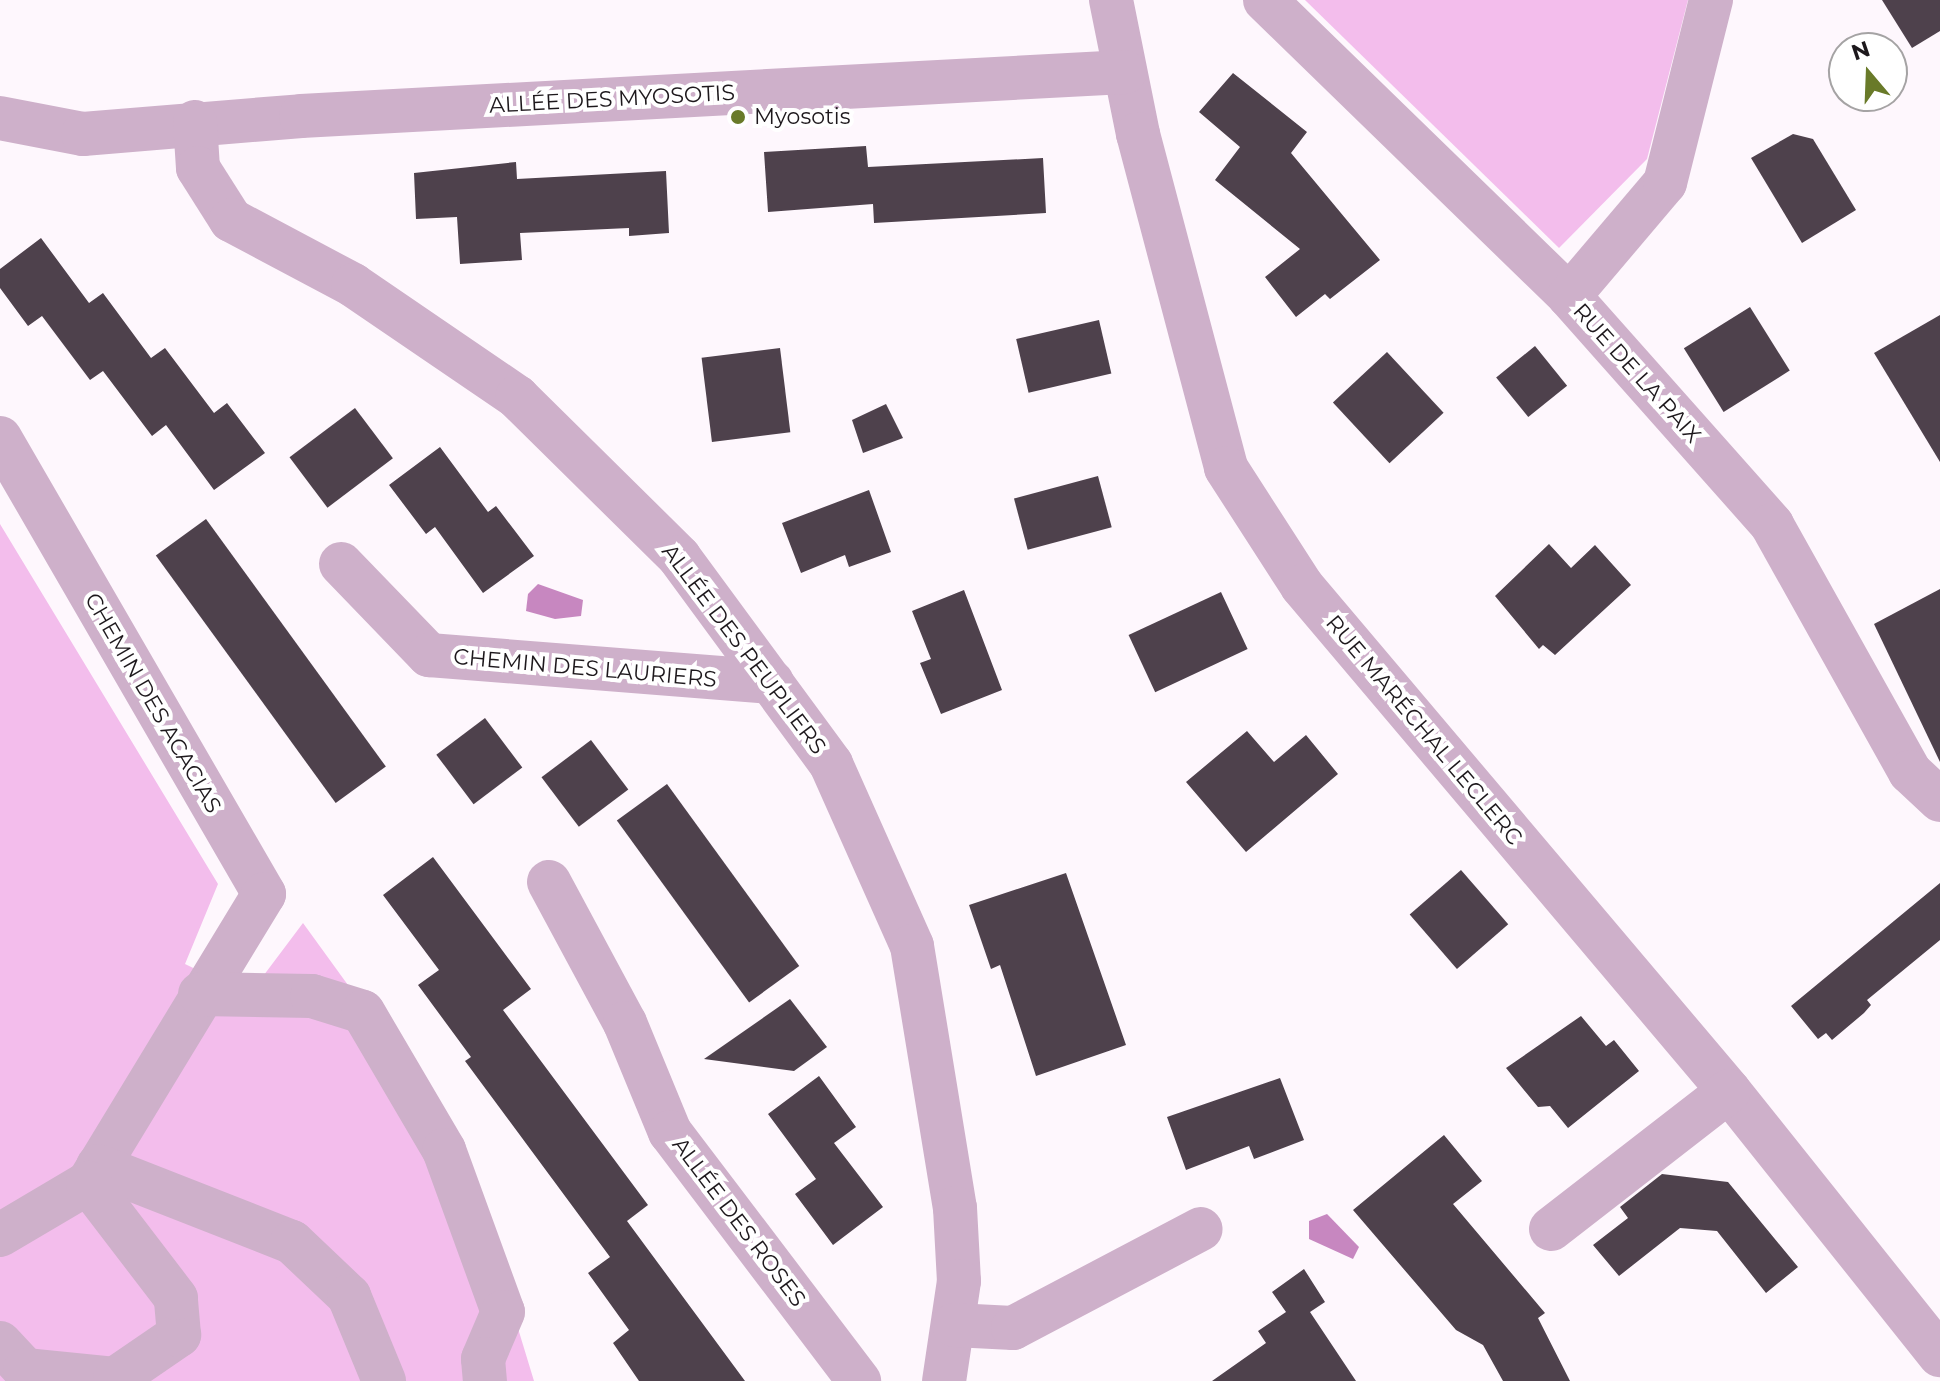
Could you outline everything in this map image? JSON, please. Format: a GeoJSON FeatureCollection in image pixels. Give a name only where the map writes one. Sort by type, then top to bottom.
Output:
{"type":"FeatureCollection","features":[{"type":"Feature","properties":{"kind":"street","name":"RUE MARÉCHAL LECLERC"},"geometry":{"type":"LineString","coordinates":[[1111,0],[1125,72],[1226,468],[1302,586],[1729,1091],[1940,1355]]}},
{"type":"Feature","properties":{"kind":"street","name":"RUE DE LA PAIX"},"geometry":{"type":"LineString","coordinates":[[1265,0],[1569,296],[1772,525],[1910,772],[1940,800]]}},
{"type":"Feature","properties":{"kind":"street"},"geometry":{"type":"LineString","coordinates":[[1569,296],[1665,183],[1711,0]]}},
{"type":"Feature","properties":{"kind":"street","name":"ALLÉE DES MYOSOTIS"},"geometry":{"type":"LineString","coordinates":[[0,118],[83,134],[195,122],[1125,72]]}},
{"type":"Feature","properties":{"kind":"street","name":"ALLÉE DES PEUPLIERS"},"geometry":{"type":"LineString","coordinates":[[195,122],[198,168],[231,220],[353,285],[517,397],[679,557],[831,764],[912,946],[955,1208],[959,1281],[944,1381]]}},
{"type":"Feature","properties":{"kind":"street","name":"CHEMIN DES ACACIAS"},"geometry":{"type":"LineString","coordinates":[[0,438],[264,894],[209,980]]}},
{"type":"Feature","properties":{"kind":"street","name":"CHEMIN DES LAURIERS"},"geometry":{"type":"LineString","coordinates":[[341,564],[429,655],[772,682]]}},
{"type":"Feature","properties":{"kind":"street","name":"ALLÉE DES ROSES"},"geometry":{"type":"LineString","coordinates":[[549,882],[625,1023],[670,1132],[859,1381]]}},
{"type":"Feature","properties":{"kind":"street"},"geometry":{"type":"LineString","coordinates":[[0,1235],[93,1175],[209,980],[312,996],[363,1012],[444,1150],[503,1312],[483,1359],[485,1381]]}},
{"type":"Feature","properties":{"kind":"street"},"geometry":{"type":"LineString","coordinates":[[1551,1229],[1729,1091]]}},
{"type":"Feature","properties":{"kind":"street"},"geometry":{"type":"LineString","coordinates":[[0,1343],[25,1370],[115,1379],[179,1335],[176,1298],[93,1175]]}},
{"type":"Feature","properties":{"kind":"street"},"geometry":{"type":"LineString","coordinates":[[93,1175],[292,1242],[349,1296],[384,1381]]}},
{"type":"Feature","properties":{"kind":"street"},"geometry":{"type":"LineString","coordinates":[[954,1325],[1013,1328],[1201,1229]]}},
{"type":"Feature","properties":{"kind":"shaded area"},"geometry":{"type":"Polygon","coordinates":[[[1305,0],[1688,0],[1647,159],[1559,248],[1305,0]]]}},
{"type":"Feature","properties":{"kind":"shaded area"},"geometry":{"type":"Polygon","coordinates":[[[0,524],[218,884],[185,964],[249,995],[303,923],[461,1141],[534,1381],[0,1381],[0,524]]]}},
{"type":"Feature","properties":{"kind":"shaded area"},"geometry":{"type":"Polygon","coordinates":[[[538,584],[583,600],[581,616],[555,619],[526,611],[528,594],[538,584]]]}},
{"type":"Feature","properties":{"kind":"shaded area"},"geometry":{"type":"Polygon","coordinates":[[[1327,1214],[1359,1247],[1353,1259],[1309,1239],[1309,1221],[1327,1214]]]}},
{"type":"Feature","properties":{"kind":"building"},"geometry":{"type":"Polygon","coordinates":[[[1882,0],[1940,0],[1940,31],[1912,48],[1908,32],[1902,32],[1882,0]]]}},
{"type":"Feature","properties":{"kind":"building"},"geometry":{"type":"Polygon","coordinates":[[[1233,73],[1307,132],[1291,153],[1380,260],[1330,299],[1325,294],[1296,317],[1265,277],[1300,249],[1215,180],[1240,147],[1199,112],[1233,73]]]}},
{"type":"Feature","properties":{"kind":"building"},"geometry":{"type":"Polygon","coordinates":[[[1793,134],[1813,139],[1856,210],[1802,243],[1751,158],[1793,134]]]}},
{"type":"Feature","properties":{"kind":"building"},"geometry":{"type":"Polygon","coordinates":[[[866,146],[868,167],[1043,158],[1046,213],[874,223],[873,204],[768,212],[764,152],[866,146]]]}},
{"type":"Feature","properties":{"kind":"building"},"geometry":{"type":"Polygon","coordinates":[[[516,162],[517,179],[666,171],[669,233],[629,236],[629,228],[520,233],[522,260],[460,264],[457,217],[416,219],[414,173],[516,162]]]}},
{"type":"Feature","properties":{"kind":"building"},"geometry":{"type":"Polygon","coordinates":[[[41,238],[89,303],[103,293],[151,358],[165,348],[214,413],[227,403],[265,453],[214,490],[166,425],[152,436],[103,371],[90,380],[42,316],[28,326],[0,288],[0,269],[41,238]]]}},
{"type":"Feature","properties":{"kind":"building"},"geometry":{"type":"Polygon","coordinates":[[[1750,307],[1790,371],[1724,412],[1684,348],[1750,307]]]}},
{"type":"Feature","properties":{"kind":"building"},"geometry":{"type":"Polygon","coordinates":[[[1940,315],[1940,462],[1874,353],[1940,315]]]}},
{"type":"Feature","properties":{"kind":"building"},"geometry":{"type":"Polygon","coordinates":[[[1099,320],[1111,374],[1029,393],[1016,339],[1099,320]]]}},
{"type":"Feature","properties":{"kind":"building"},"geometry":{"type":"Polygon","coordinates":[[[1535,346],[1567,386],[1528,417],[1496,377],[1535,346]]]}},
{"type":"Feature","properties":{"kind":"building"},"geometry":{"type":"Polygon","coordinates":[[[780,348],[790,432],[712,442],[702,358],[780,348]]]}},
{"type":"Feature","properties":{"kind":"building"},"geometry":{"type":"Polygon","coordinates":[[[1387,352],[1444,413],[1389,463],[1333,402],[1387,352]]]}},
{"type":"Feature","properties":{"kind":"building"},"geometry":{"type":"Polygon","coordinates":[[[886,404],[903,438],[863,453],[852,420],[886,404]]]}},
{"type":"Feature","properties":{"kind":"building"},"geometry":{"type":"Polygon","coordinates":[[[355,408],[393,458],[327,508],[290,457],[355,408]]]}},
{"type":"Feature","properties":{"kind":"building"},"geometry":{"type":"Polygon","coordinates":[[[440,447],[488,512],[496,506],[534,556],[483,593],[435,527],[426,534],[389,485],[440,447]]]}},
{"type":"Feature","properties":{"kind":"building"},"geometry":{"type":"Polygon","coordinates":[[[1098,476],[1112,527],[1028,550],[1014,499],[1098,476]]]}},
{"type":"Feature","properties":{"kind":"building"},"geometry":{"type":"Polygon","coordinates":[[[869,490],[891,552],[849,567],[845,555],[801,573],[782,523],[869,490]]]}},
{"type":"Feature","properties":{"kind":"building"},"geometry":{"type":"Polygon","coordinates":[[[206,519],[386,767],[336,803],[156,555],[206,519]]]}},
{"type":"Feature","properties":{"kind":"building"},"geometry":{"type":"Polygon","coordinates":[[[1549,544],[1571,568],[1595,545],[1631,585],[1555,655],[1543,645],[1539,649],[1495,596],[1549,544]]]}},
{"type":"Feature","properties":{"kind":"building"},"geometry":{"type":"Polygon","coordinates":[[[1940,589],[1940,762],[1874,624],[1940,589]]]}},
{"type":"Feature","properties":{"kind":"building"},"geometry":{"type":"Polygon","coordinates":[[[964,590],[1002,690],[941,714],[920,663],[931,659],[912,611],[964,590]]]}},
{"type":"Feature","properties":{"kind":"building"},"geometry":{"type":"Polygon","coordinates":[[[1221,592],[1248,649],[1155,692],[1129,635],[1221,592]]]}},
{"type":"Feature","properties":{"kind":"building"},"geometry":{"type":"Polygon","coordinates":[[[485,718],[522,768],[474,804],[436,755],[485,718]]]}},
{"type":"Feature","properties":{"kind":"building"},"geometry":{"type":"Polygon","coordinates":[[[1247,731],[1274,762],[1306,735],[1338,774],[1246,852],[1186,782],[1247,731]]]}},
{"type":"Feature","properties":{"kind":"building"},"geometry":{"type":"Polygon","coordinates":[[[591,740],[628,790],[579,827],[541,777],[591,740]]]}},
{"type":"Feature","properties":{"kind":"building"},"geometry":{"type":"Polygon","coordinates":[[[667,784],[799,966],[749,1002],[617,820],[667,784]]]}},
{"type":"Feature","properties":{"kind":"building"},"geometry":{"type":"Polygon","coordinates":[[[433,857],[531,989],[503,1010],[648,1205],[627,1221],[745,1381],[639,1381],[613,1343],[629,1330],[588,1273],[610,1257],[465,1061],[471,1057],[418,985],[439,970],[383,895],[433,857]]]}},
{"type":"Feature","properties":{"kind":"building"},"geometry":{"type":"Polygon","coordinates":[[[1461,870],[1508,924],[1457,969],[1410,915],[1461,870]]]}},
{"type":"Feature","properties":{"kind":"building"},"geometry":{"type":"Polygon","coordinates":[[[1066,873],[1126,1045],[1036,1076],[1000,965],[991,969],[969,905],[1066,873]]]}},
{"type":"Feature","properties":{"kind":"building"},"geometry":{"type":"Polygon","coordinates":[[[1940,883],[1940,940],[1867,1000],[1871,1005],[1864,1013],[1832,1040],[1826,1033],[1818,1039],[1791,1006],[1940,883]]]}},
{"type":"Feature","properties":{"kind":"building"},"geometry":{"type":"Polygon","coordinates":[[[790,999],[827,1047],[794,1071],[704,1059],[790,999]]]}},
{"type":"Feature","properties":{"kind":"building"},"geometry":{"type":"Polygon","coordinates":[[[1581,1016],[1606,1046],[1614,1040],[1639,1071],[1568,1128],[1550,1106],[1538,1107],[1506,1068],[1581,1016]]]}},
{"type":"Feature","properties":{"kind":"building"},"geometry":{"type":"Polygon","coordinates":[[[819,1076],[856,1127],[834,1143],[883,1207],[833,1245],[795,1194],[816,1179],[768,1114],[819,1076]]]}},
{"type":"Feature","properties":{"kind":"building"},"geometry":{"type":"Polygon","coordinates":[[[1280,1078],[1304,1140],[1254,1159],[1249,1146],[1186,1170],[1167,1117],[1280,1078]]]}},
{"type":"Feature","properties":{"kind":"building"},"geometry":{"type":"Polygon","coordinates":[[[1444,1135],[1482,1181],[1453,1204],[1545,1313],[1538,1318],[1570,1381],[1503,1381],[1483,1345],[1456,1330],[1353,1210],[1444,1135]]]}},
{"type":"Feature","properties":{"kind":"building"},"geometry":{"type":"Polygon","coordinates":[[[1662,1174],[1728,1182],[1798,1267],[1766,1293],[1717,1231],[1680,1228],[1619,1276],[1593,1245],[1628,1218],[1620,1207],[1662,1174]]]}},
{"type":"Feature","properties":{"kind":"building"},"geometry":{"type":"Polygon","coordinates":[[[1304,1269],[1325,1302],[1310,1312],[1356,1381],[1212,1381],[1266,1343],[1258,1331],[1286,1312],[1272,1292],[1304,1269]]]}},
{"type":"Feature","properties":{"kind":"place","name":"Myosotis"},"geometry":{"type":"Point","coordinates":[738,117]}}]}
